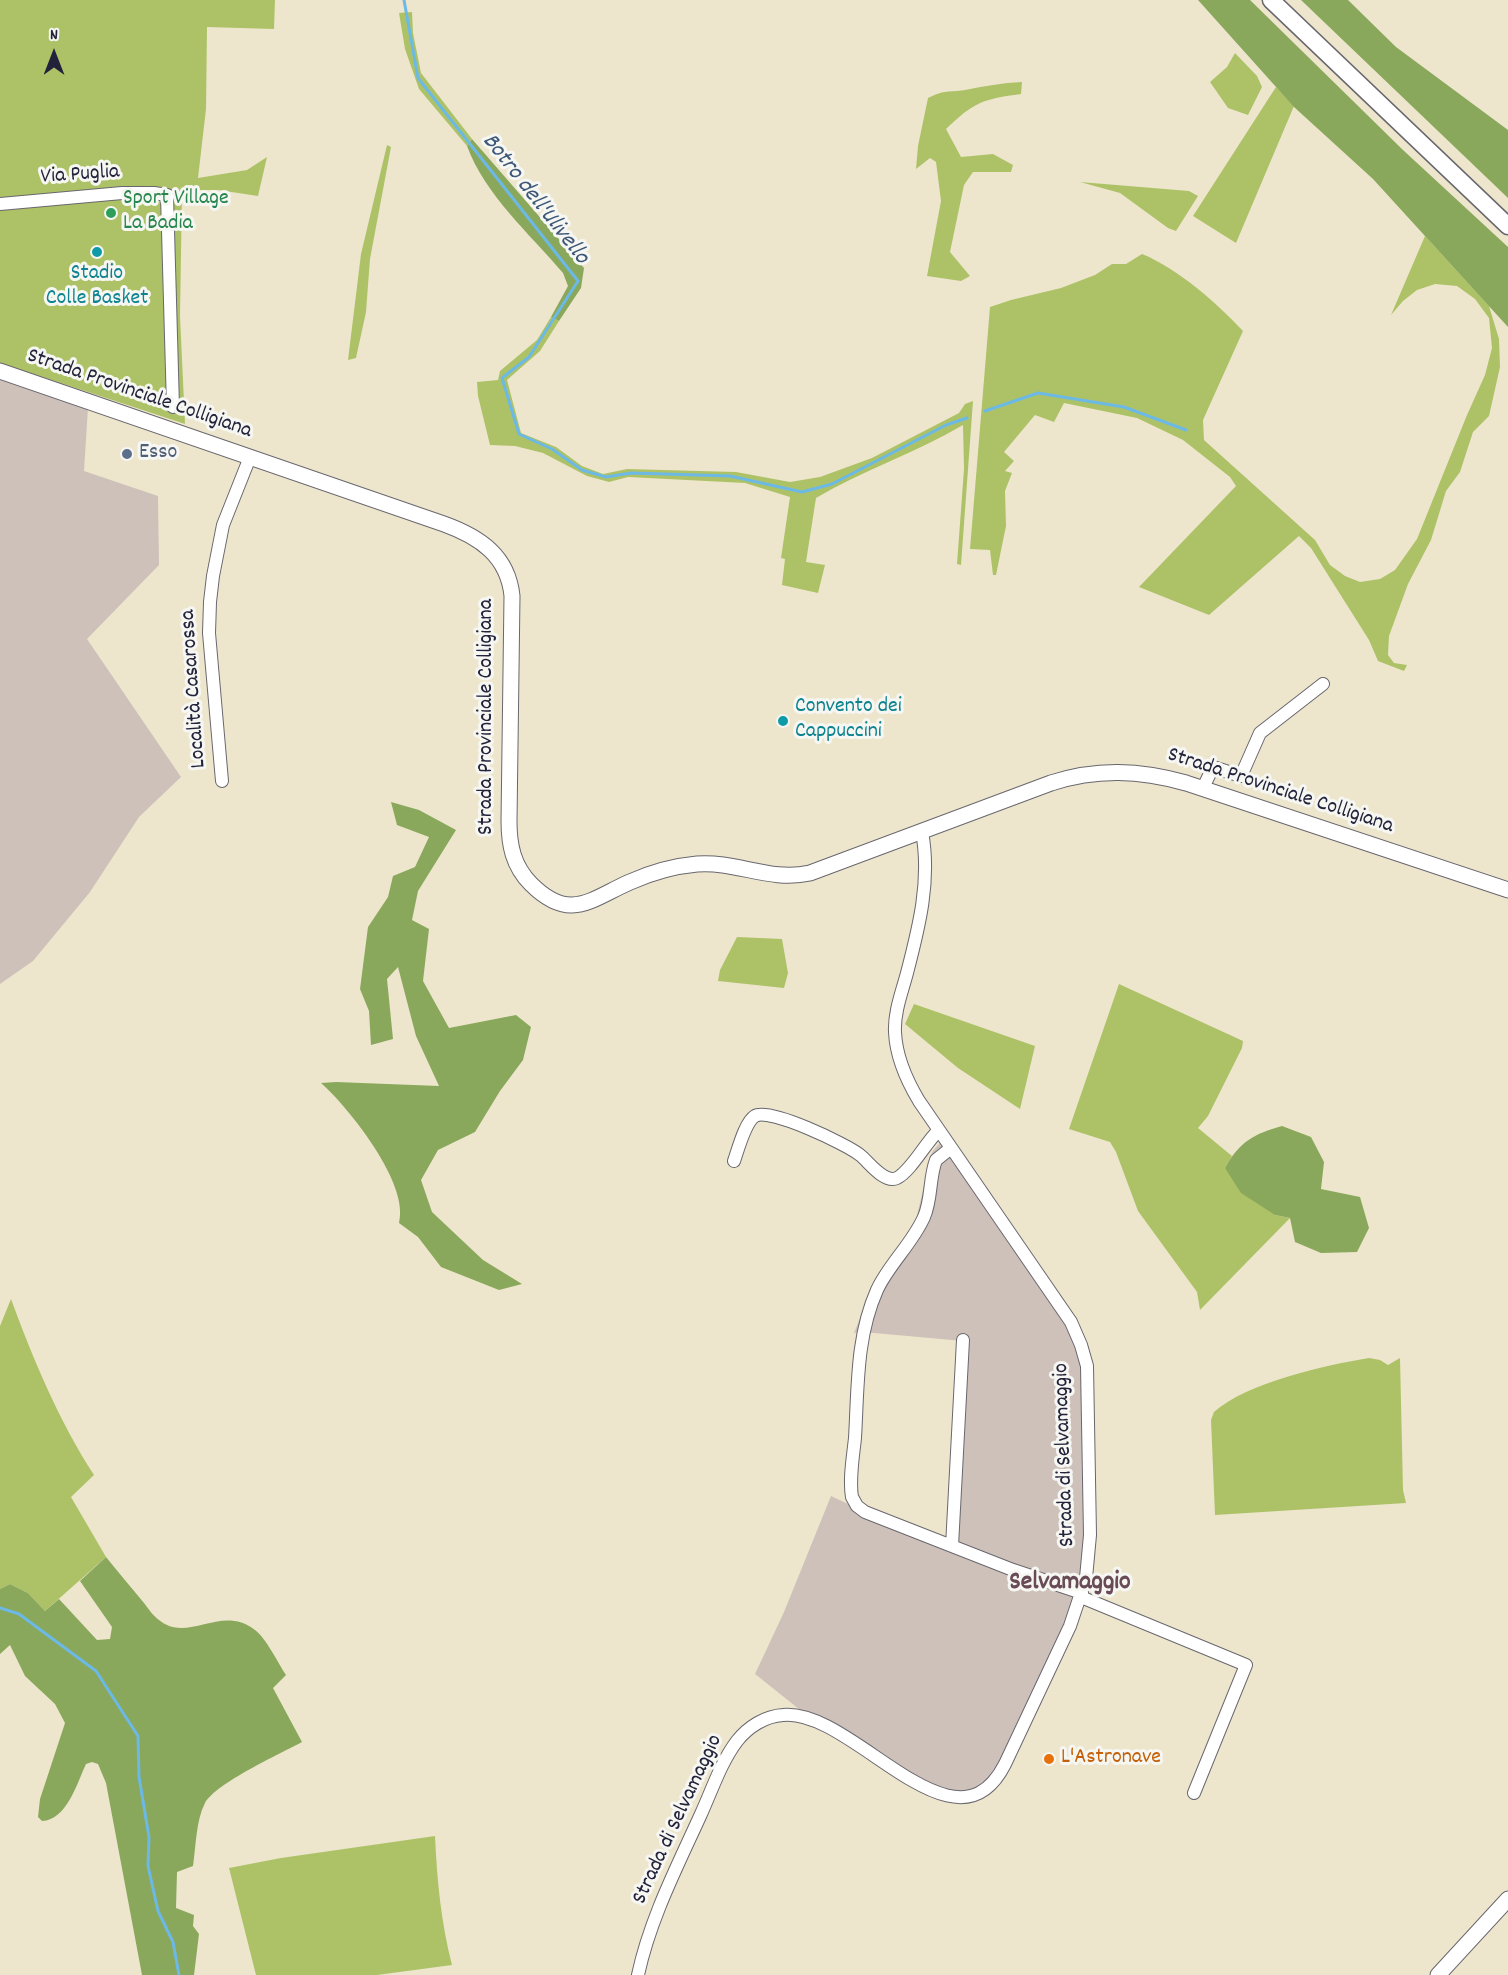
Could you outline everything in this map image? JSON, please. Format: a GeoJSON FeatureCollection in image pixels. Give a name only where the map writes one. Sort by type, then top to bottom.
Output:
{"type":"FeatureCollection","features":[{"type":"Feature","properties":{"kind":"highway"},"geometry":{"type":"LineString","coordinates":[[1270,0],[1508,226]]}},
{"type":"Feature","properties":{"kind":"highway"},"geometry":{"type":"LineString","coordinates":[[1287,0],[1508,210]]}},
{"type":"Feature","properties":{"kind":"main road","name":"Strada Provinciale Colligiana"},"geometry":{"type":"LineString","coordinates":[[0,371],[463,531],[485,543],[500,560],[510,584],[513,604],[509,821],[511,849],[516,865],[526,880],[550,898],[564,904],[586,903],[636,879],[698,864],[723,864],[777,876],[802,875],[1051,783],[1084,775],[1135,772],[1203,788],[1508,890]]}},
{"type":"Feature","properties":{"kind":"main road"},"geometry":{"type":"LineString","coordinates":[[1438,1975],[1508,1899]]}},
{"type":"Feature","properties":{"kind":"street","name":"Via Puglia"},"geometry":{"type":"LineString","coordinates":[[0,204],[122,193],[167,195],[173,407]]}},
{"type":"Feature","properties":{"kind":"street","name":"Località Casarossa"},"geometry":{"type":"LineString","coordinates":[[222,780],[209,633],[210,602],[224,519],[250,457]]}},
{"type":"Feature","properties":{"kind":"street"},"geometry":{"type":"LineString","coordinates":[[1203,788],[1213,766],[1240,776],[1260,733],[1323,684]]}},
{"type":"Feature","properties":{"kind":"street","name":"Strada di Selvamaggio"},"geometry":{"type":"LineString","coordinates":[[638,1975],[653,1923],[718,1776],[732,1748],[750,1728],[763,1720],[779,1715],[792,1714],[809,1717],[935,1792],[955,1798],[978,1794],[992,1785],[1002,1771],[1062,1643],[1081,1595],[1089,1562],[1090,1535],[1088,1384],[1083,1350],[1074,1328],[1060,1305],[939,1130],[909,1082],[901,1061],[895,1032],[924,899],[925,862],[922,832]]}},
{"type":"Feature","properties":{"kind":"street"},"geometry":{"type":"LineString","coordinates":[[734,1161],[750,1121],[760,1114],[780,1117],[831,1139],[857,1152],[883,1175],[893,1179],[910,1166],[925,1144],[939,1130]]}},
{"type":"Feature","properties":{"kind":"street"},"geometry":{"type":"LineString","coordinates":[[951,1148],[935,1161],[931,1195],[924,1216],[876,1291],[866,1322],[859,1360],[851,1491],[855,1503],[865,1512],[1081,1595],[1246,1665],[1194,1793]]}},
{"type":"Feature","properties":{"kind":"street"},"geometry":{"type":"LineString","coordinates":[[952,1546],[963,1340]]}},
{"type":"Feature","properties":{"kind":"shaded area"},"geometry":{"type":"Polygon","coordinates":[[[0,378],[88,408],[84,471],[158,496],[159,565],[87,639],[181,777],[139,817],[90,892],[33,961],[0,984],[0,378]]]}},
{"type":"Feature","properties":{"kind":"shaded area"},"geometry":{"type":"Polygon","coordinates":[[[944,1138],[1008,1231],[1085,1355],[1086,1578],[995,1782],[955,1798],[809,1717],[755,1674],[784,1612],[831,1496],[951,1546],[963,1341],[854,1333],[870,1293],[915,1224],[932,1152],[944,1138]]]}},
{"type":"Feature","properties":{"kind":"green space","name":"Sport Village La Badia"},"geometry":{"type":"Polygon","coordinates":[[[0,0],[275,0],[274,29],[207,27],[206,109],[198,178],[247,170],[267,157],[258,196],[218,190],[182,190],[180,316],[185,424],[0,363],[0,0]]]}},
{"type":"Feature","properties":{"kind":"green space"},"geometry":{"type":"Polygon","coordinates":[[[1198,0],[1250,0],[1403,150],[1508,247],[1508,327],[1373,179],[1294,107],[1198,0]]]}},
{"type":"Feature","properties":{"kind":"green space"},"geometry":{"type":"Polygon","coordinates":[[[1301,0],[1348,0],[1396,47],[1508,130],[1508,198],[1301,0]]]}},
{"type":"Feature","properties":{"kind":"green space"},"geometry":{"type":"Polygon","coordinates":[[[412,12],[413,33],[421,73],[472,139],[467,146],[419,89],[405,49],[399,13],[412,12]]]}},
{"type":"Feature","properties":{"kind":"green space"},"geometry":{"type":"Polygon","coordinates":[[[1235,53],[1257,76],[1262,87],[1248,115],[1228,108],[1210,82],[1227,67],[1235,53]]]}},
{"type":"Feature","properties":{"kind":"green space"},"geometry":{"type":"Polygon","coordinates":[[[1022,82],[1021,94],[980,103],[946,129],[961,157],[993,154],[1013,165],[1011,172],[973,172],[964,185],[950,252],[970,276],[961,281],[927,276],[941,201],[936,162],[930,158],[916,169],[918,146],[928,98],[943,92],[1022,82]]]}},
{"type":"Feature","properties":{"kind":"green space"},"geometry":{"type":"Polygon","coordinates":[[[1276,87],[1294,106],[1236,243],[1193,216],[1276,87]]]}},
{"type":"Feature","properties":{"kind":"green space"},"geometry":{"type":"Polygon","coordinates":[[[472,139],[584,268],[581,288],[559,321],[551,317],[568,286],[563,273],[509,213],[485,181],[467,146],[472,139]]]}},
{"type":"Feature","properties":{"kind":"green space"},"geometry":{"type":"Polygon","coordinates":[[[387,145],[391,147],[370,259],[366,312],[356,358],[348,360],[361,254],[387,145]]]}},
{"type":"Feature","properties":{"kind":"green space"},"geometry":{"type":"Polygon","coordinates":[[[1080,182],[1189,191],[1198,196],[1176,231],[1168,228],[1120,193],[1080,182]]]}},
{"type":"Feature","properties":{"kind":"green space"},"geometry":{"type":"Polygon","coordinates":[[[1425,236],[1489,306],[1499,339],[1500,367],[1489,416],[1473,432],[1460,472],[1446,491],[1431,540],[1408,584],[1389,636],[1388,655],[1394,663],[1407,665],[1404,671],[1378,661],[1369,640],[1311,548],[1299,536],[1209,615],[1139,587],[1236,486],[1230,477],[1183,440],[1137,418],[1064,403],[1054,422],[1035,415],[1004,452],[1014,461],[1005,471],[1012,473],[1005,491],[1006,526],[996,575],[993,575],[990,550],[970,549],[990,307],[1061,288],[1095,275],[1112,264],[1126,264],[1142,254],[1169,268],[1196,287],[1243,331],[1203,420],[1204,440],[1315,540],[1330,565],[1345,576],[1360,582],[1380,579],[1395,570],[1417,539],[1485,375],[1492,348],[1489,318],[1475,299],[1457,286],[1435,284],[1417,290],[1391,315],[1425,236]]]}},
{"type":"Feature","properties":{"kind":"green space"},"geometry":{"type":"Polygon","coordinates":[[[551,317],[559,321],[540,351],[507,380],[521,433],[556,447],[582,466],[603,474],[627,469],[736,472],[790,482],[820,477],[872,458],[959,413],[965,404],[973,401],[961,565],[957,564],[964,469],[963,425],[816,498],[806,562],[825,565],[818,593],[782,585],[785,559],[781,558],[790,497],[745,483],[628,477],[609,482],[587,476],[543,453],[515,446],[490,445],[478,396],[477,382],[498,380],[500,371],[537,340],[551,317]]]}},
{"type":"Feature","properties":{"kind":"green space"},"geometry":{"type":"Polygon","coordinates":[[[391,802],[419,810],[456,830],[418,891],[412,920],[429,929],[423,981],[449,1028],[516,1015],[531,1027],[523,1060],[500,1091],[475,1132],[438,1150],[421,1180],[432,1212],[483,1260],[522,1284],[499,1290],[441,1267],[418,1237],[399,1223],[400,1207],[387,1168],[361,1128],[321,1083],[439,1086],[416,1036],[398,967],[387,979],[393,1039],[371,1045],[369,1011],[360,989],[368,927],[388,897],[393,876],[415,867],[429,837],[397,825],[391,802]]]}},
{"type":"Feature","properties":{"kind":"green space"},"geometry":{"type":"Polygon","coordinates":[[[737,937],[782,939],[788,973],[784,988],[718,981],[720,970],[737,937]]]}},
{"type":"Feature","properties":{"kind":"green space"},"geometry":{"type":"Polygon","coordinates":[[[1119,984],[1243,1041],[1242,1048],[1208,1116],[1198,1128],[1232,1156],[1225,1168],[1275,1215],[1290,1218],[1200,1310],[1197,1292],[1138,1211],[1110,1142],[1069,1129],[1119,984]]]}},
{"type":"Feature","properties":{"kind":"green space"},"geometry":{"type":"Polygon","coordinates":[[[914,1004],[1035,1046],[1020,1109],[958,1068],[905,1024],[914,1004]]]}},
{"type":"Feature","properties":{"kind":"green space"},"geometry":{"type":"Polygon","coordinates":[[[1282,1126],[1311,1137],[1324,1162],[1321,1189],[1360,1197],[1369,1228],[1357,1252],[1321,1253],[1295,1242],[1290,1218],[1275,1215],[1241,1193],[1225,1168],[1242,1145],[1263,1132],[1282,1126]]]}},
{"type":"Feature","properties":{"kind":"green space"},"geometry":{"type":"Polygon","coordinates":[[[11,1299],[48,1389],[69,1433],[94,1475],[71,1497],[106,1557],[45,1611],[28,1593],[10,1584],[0,1589],[0,1326],[11,1299]]]}},
{"type":"Feature","properties":{"kind":"green space"},"geometry":{"type":"Polygon","coordinates":[[[1369,1358],[1380,1360],[1388,1365],[1400,1358],[1403,1490],[1406,1503],[1215,1515],[1211,1420],[1214,1412],[1246,1392],[1266,1384],[1331,1365],[1369,1358]]]}},
{"type":"Feature","properties":{"kind":"green space"},"geometry":{"type":"Polygon","coordinates":[[[106,1557],[153,1614],[170,1626],[193,1627],[230,1620],[255,1630],[268,1645],[286,1675],[273,1688],[302,1742],[235,1778],[211,1795],[205,1803],[198,1825],[193,1866],[177,1872],[176,1908],[194,1915],[193,1926],[199,1934],[194,1975],[142,1975],[106,1783],[98,1764],[92,1762],[86,1764],[65,1808],[51,1819],[42,1821],[38,1817],[40,1799],[65,1723],[55,1704],[25,1676],[10,1645],[0,1654],[0,1589],[10,1584],[28,1593],[45,1611],[59,1599],[97,1640],[110,1639],[112,1627],[80,1581],[106,1557]]]}},
{"type":"Feature","properties":{"kind":"green space"},"geometry":{"type":"Polygon","coordinates":[[[435,1836],[440,1901],[452,1965],[377,1975],[256,1975],[229,1868],[281,1858],[435,1836]]]}},
{"type":"Feature","properties":{"kind":"waterway","name":"Botro dell'Ulivello"},"geometry":{"type":"LineString","coordinates":[[404,0],[418,78],[578,281],[529,357],[502,378],[519,434],[552,449],[582,470],[606,477],[631,473],[730,476],[802,492],[832,484],[946,425],[967,418]]}},
{"type":"Feature","properties":{"kind":"waterway","name":"Botro dell'Ulivello"},"geometry":{"type":"LineString","coordinates":[[985,411],[1038,393],[1124,407],[1186,430]]}},
{"type":"Feature","properties":{"kind":"waterway"},"geometry":{"type":"LineString","coordinates":[[0,1608],[19,1614],[96,1671],[138,1736],[139,1777],[149,1837],[148,1866],[158,1911],[173,1942],[179,1975]]}},
{"type":"Feature","properties":{"kind":"place","name":"Sport Village La Badia"},"geometry":{"type":"Point","coordinates":[111,213]}},
{"type":"Feature","properties":{"kind":"place","name":"Stadio Colle Basket"},"geometry":{"type":"Point","coordinates":[97,252]}},
{"type":"Feature","properties":{"kind":"place","name":"Esso"},"geometry":{"type":"Point","coordinates":[127,454]}},
{"type":"Feature","properties":{"kind":"place","name":"Convento dei Cappuccini"},"geometry":{"type":"Point","coordinates":[783,721]}},
{"type":"Feature","properties":{"kind":"place","name":"L'Astronave"},"geometry":{"type":"Point","coordinates":[1049,1759]}},
{"type":"Feature","properties":{"kind":"district","name":"Selvamaggio"},"geometry":{"type":"Point","coordinates":[1070,1584]}}]}
